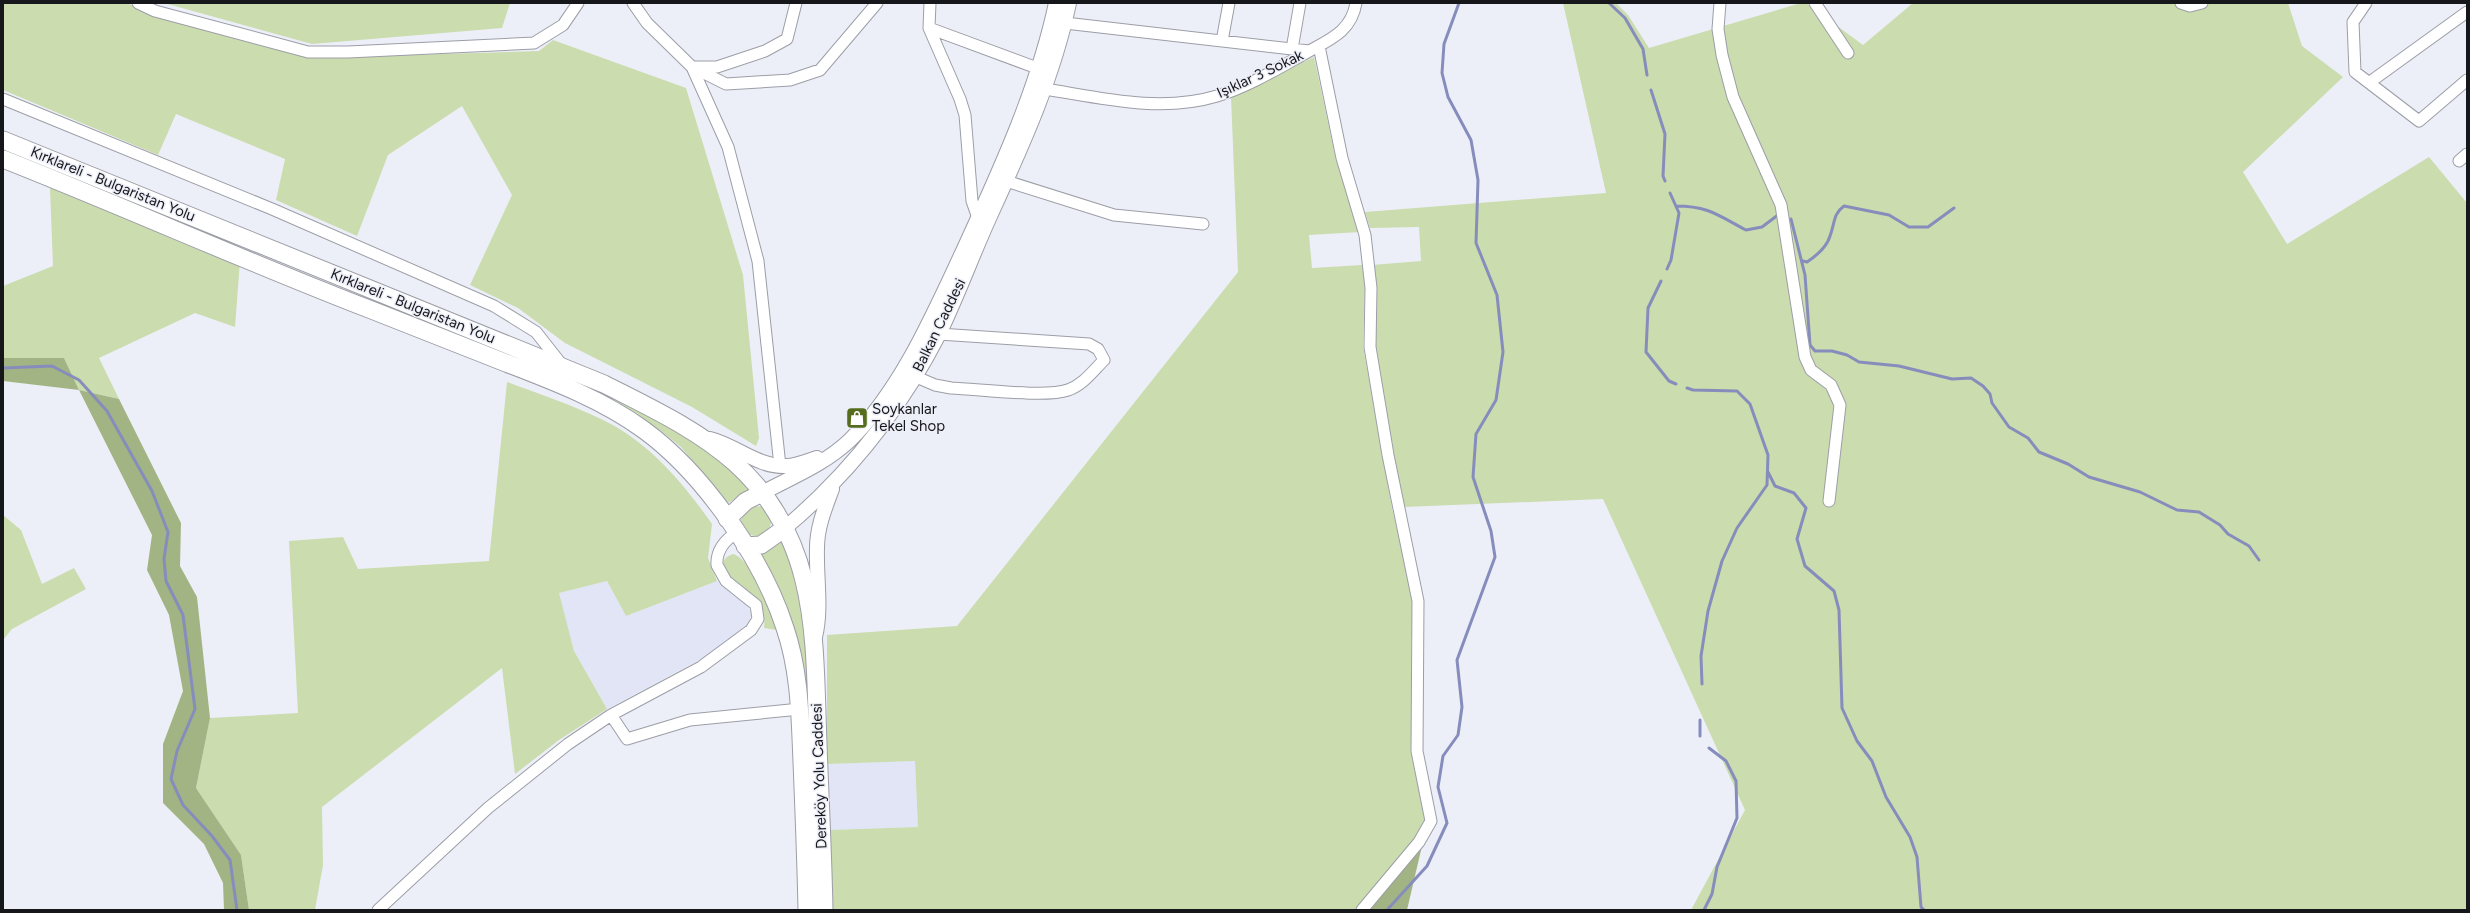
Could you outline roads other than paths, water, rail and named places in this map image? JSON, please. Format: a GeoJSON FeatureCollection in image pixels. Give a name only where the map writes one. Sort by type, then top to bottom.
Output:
{"type":"FeatureCollection","features":[{"type":"Feature","properties":{"kind":"highway","name":"Kırklareli - Bulgaristan Yolu"},"geometry":{"type":"LineString","coordinates":[[3,140],[611,387],[700,437],[735,463],[762,493],[785,528]]}},
{"type":"Feature","properties":{"kind":"highway","name":"Kırklareli - Bulgaristan Yolu"},"geometry":{"type":"LineString","coordinates":[[3,159],[144,215],[344,300],[540,376],[603,405],[645,430],[677,457],[736,533],[777,605],[791,647]]}},
{"type":"Feature","properties":{"kind":"highway"},"geometry":{"type":"LineString","coordinates":[[762,493],[746,501],[736,533],[761,545],[785,528]]}},
{"type":"Feature","properties":{"kind":"highway","name":"Dereköy Yolu Caddesi"},"geometry":{"type":"LineString","coordinates":[[785,528],[796,554],[806,585],[814,641],[824,910]]}},
{"type":"Feature","properties":{"kind":"highway","name":"Dereköy Yolu Caddesi"},"geometry":{"type":"LineString","coordinates":[[791,647],[800,709],[807,910]]}},
{"type":"Feature","properties":{"kind":"main road","name":"Balkan Caddesi"},"geometry":{"type":"LineString","coordinates":[[785,528],[835,483],[876,433],[914,376],[939,334],[1006,181],[1038,88],[1065,23],[1059,3]]}},
{"type":"Feature","properties":{"kind":"main road","name":"Balkan Caddesi"},"geometry":{"type":"LineString","coordinates":[[762,493],[829,457],[862,427],[894,383],[927,326],[978,218],[1020,118],[1038,88],[1037,68],[1059,3]]}},
{"type":"Feature","properties":{"kind":"main road"},"geometry":{"type":"LineString","coordinates":[[700,437],[780,466],[829,457]]}},
{"type":"Feature","properties":{"kind":"main road"},"geometry":{"type":"LineString","coordinates":[[814,641],[820,617],[818,540],[823,512],[835,483]]}},
{"type":"Feature","properties":{"kind":"street"},"geometry":{"type":"LineString","coordinates":[[138,3],[155,11],[308,52],[348,52],[534,42],[563,25],[578,3]]}},
{"type":"Feature","properties":{"kind":"street"},"geometry":{"type":"LineString","coordinates":[[634,3],[647,23],[692,67],[726,84],[790,80],[820,70],[877,3]]}},
{"type":"Feature","properties":{"kind":"street"},"geometry":{"type":"LineString","coordinates":[[692,67],[717,68],[765,51],[787,39],[796,3]]}},
{"type":"Feature","properties":{"kind":"street"},"geometry":{"type":"LineString","coordinates":[[930,3],[929,28],[958,94],[965,115],[972,202],[978,218]]}},
{"type":"Feature","properties":{"kind":"street"},"geometry":{"type":"LineString","coordinates":[[1222,41],[1229,3]]}},
{"type":"Feature","properties":{"kind":"street"},"geometry":{"type":"LineString","coordinates":[[1292,49],[1300,3]]}},
{"type":"Feature","properties":{"kind":"street","name":"Işıklar 3 Sokak"},"geometry":{"type":"LineString","coordinates":[[1038,88],[1129,102],[1173,103],[1226,92],[1319,46],[1343,31],[1350,21],[1356,3]]}},
{"type":"Feature","properties":{"kind":"street"},"geometry":{"type":"LineString","coordinates":[[1720,3],[1718,29],[1722,55],[1733,97],[1742,123],[1781,205],[1805,357],[1811,370],[1831,385],[1840,404],[1828,501]]}},
{"type":"Feature","properties":{"kind":"street"},"geometry":{"type":"LineString","coordinates":[[1815,3],[1848,54]]}},
{"type":"Feature","properties":{"kind":"street"},"geometry":{"type":"LineString","coordinates":[[2181,3],[2190,6],[2202,3]]}},
{"type":"Feature","properties":{"kind":"street"},"geometry":{"type":"LineString","coordinates":[[2366,3],[2353,22],[2355,72],[2420,121],[2467,80]]}},
{"type":"Feature","properties":{"kind":"street"},"geometry":{"type":"LineString","coordinates":[[2370,82],[2467,12]]}},
{"type":"Feature","properties":{"kind":"street"},"geometry":{"type":"LineString","coordinates":[[1065,23],[1309,51]]}},
{"type":"Feature","properties":{"kind":"street"},"geometry":{"type":"LineString","coordinates":[[929,28],[1037,68]]}},
{"type":"Feature","properties":{"kind":"street"},"geometry":{"type":"LineString","coordinates":[[1319,46],[1342,158],[1365,235],[1371,288],[1370,347],[1388,455],[1418,601],[1417,751],[1431,821],[1419,842],[1362,910]]}},
{"type":"Feature","properties":{"kind":"street"},"geometry":{"type":"LineString","coordinates":[[692,67],[728,147],[758,261],[780,466]]}},
{"type":"Feature","properties":{"kind":"street"},"geometry":{"type":"LineString","coordinates":[[3,99],[272,209],[494,306],[536,332],[562,366]]}},
{"type":"Feature","properties":{"kind":"street"},"geometry":{"type":"LineString","coordinates":[[1006,181],[1114,215],[1203,224]]}},
{"type":"Feature","properties":{"kind":"street"},"geometry":{"type":"LineString","coordinates":[[914,376],[935,385],[951,388],[1051,393],[1069,390],[1083,382],[1104,360],[1098,349],[1089,344],[939,334]]}},
{"type":"Feature","properties":{"kind":"street"},"geometry":{"type":"LineString","coordinates":[[378,910],[488,808],[568,744],[611,715],[701,667],[754,626],[758,618],[756,605],[726,581],[717,565],[720,550],[727,539],[736,533]]}},
{"type":"Feature","properties":{"kind":"street"},"geometry":{"type":"LineString","coordinates":[[611,715],[627,739],[690,720],[800,709]]}},
{"type":"Feature","properties":{"kind":"waterway"},"geometry":{"type":"LineString","coordinates":[[1387,910],[1427,866],[1447,823],[1438,787],[1443,756],[1458,735],[1462,707],[1457,660],[1495,557],[1491,531],[1473,477],[1476,434],[1496,400],[1503,352],[1497,295],[1476,243],[1478,180],[1471,140],[1448,97],[1442,73],[1444,44],[1459,3]]}},
{"type":"Feature","properties":{"kind":"waterway"},"geometry":{"type":"LineString","coordinates":[[1609,3],[1625,18],[1643,49],[1647,75]]}},
{"type":"Feature","properties":{"kind":"waterway"},"geometry":{"type":"LineString","coordinates":[[1651,90],[1665,134],[1663,176],[1665,181]]}},
{"type":"Feature","properties":{"kind":"waterway"},"geometry":{"type":"LineString","coordinates":[[1667,269],[1671,260],[1679,213],[1670,193]]}},
{"type":"Feature","properties":{"kind":"waterway"},"geometry":{"type":"LineString","coordinates":[[1676,206],[1687,206],[1706,210],[1721,216],[1746,230],[1762,227],[1778,215]]}},
{"type":"Feature","properties":{"kind":"waterway"},"geometry":{"type":"LineString","coordinates":[[1803,261],[1807,262],[1824,247],[1829,240],[1836,216],[1840,209],[1844,206],[1889,215],[1909,227],[1928,227],[1954,208]]}},
{"type":"Feature","properties":{"kind":"waterway"},"geometry":{"type":"LineString","coordinates":[[1791,219],[1805,275],[1810,345],[1815,351],[1832,351],[1847,355],[1859,362],[1899,366],[1952,379],[1971,378],[1983,386],[1990,394],[1992,403],[2009,427],[2028,438],[2039,452],[2068,464],[2089,477],[2140,492],[2177,510],[2199,512],[2220,525],[2228,534],[2249,546],[2259,560]]}},
{"type":"Feature","properties":{"kind":"waterway"},"geometry":{"type":"LineString","coordinates":[[1661,281],[1648,308],[1646,352],[1669,381],[1676,384]]}},
{"type":"Feature","properties":{"kind":"waterway"},"geometry":{"type":"LineString","coordinates":[[3,368],[52,366],[79,380],[107,411],[152,491],[168,532],[164,559],[166,581],[183,615],[195,709],[177,751],[171,779],[183,805],[212,836],[230,860],[237,910]]}},
{"type":"Feature","properties":{"kind":"waterway"},"geometry":{"type":"LineString","coordinates":[[1687,388],[1693,390],[1737,391],[1750,404],[1768,455],[1767,485],[1737,528],[1722,561],[1708,611],[1701,656],[1702,684]]}},
{"type":"Feature","properties":{"kind":"waterway"},"geometry":{"type":"LineString","coordinates":[[1768,472],[1775,486],[1794,493],[1806,508],[1797,539],[1805,566],[1834,591],[1839,610],[1842,708],[1857,741],[1872,761],[1886,797],[1910,837],[1917,857],[1921,907],[1924,910]]}},
{"type":"Feature","properties":{"kind":"waterway"},"geometry":{"type":"LineString","coordinates":[[1700,720],[1700,736]]}},
{"type":"Feature","properties":{"kind":"waterway"},"geometry":{"type":"LineString","coordinates":[[1704,910],[1712,894],[1717,867],[1737,818],[1736,781],[1726,761],[1709,748]]}},
{"type":"Feature","properties":{"kind":"place","name":"Soykanlar Tekel Shop"},"geometry":{"type":"Point","coordinates":[857,418]}}]}
